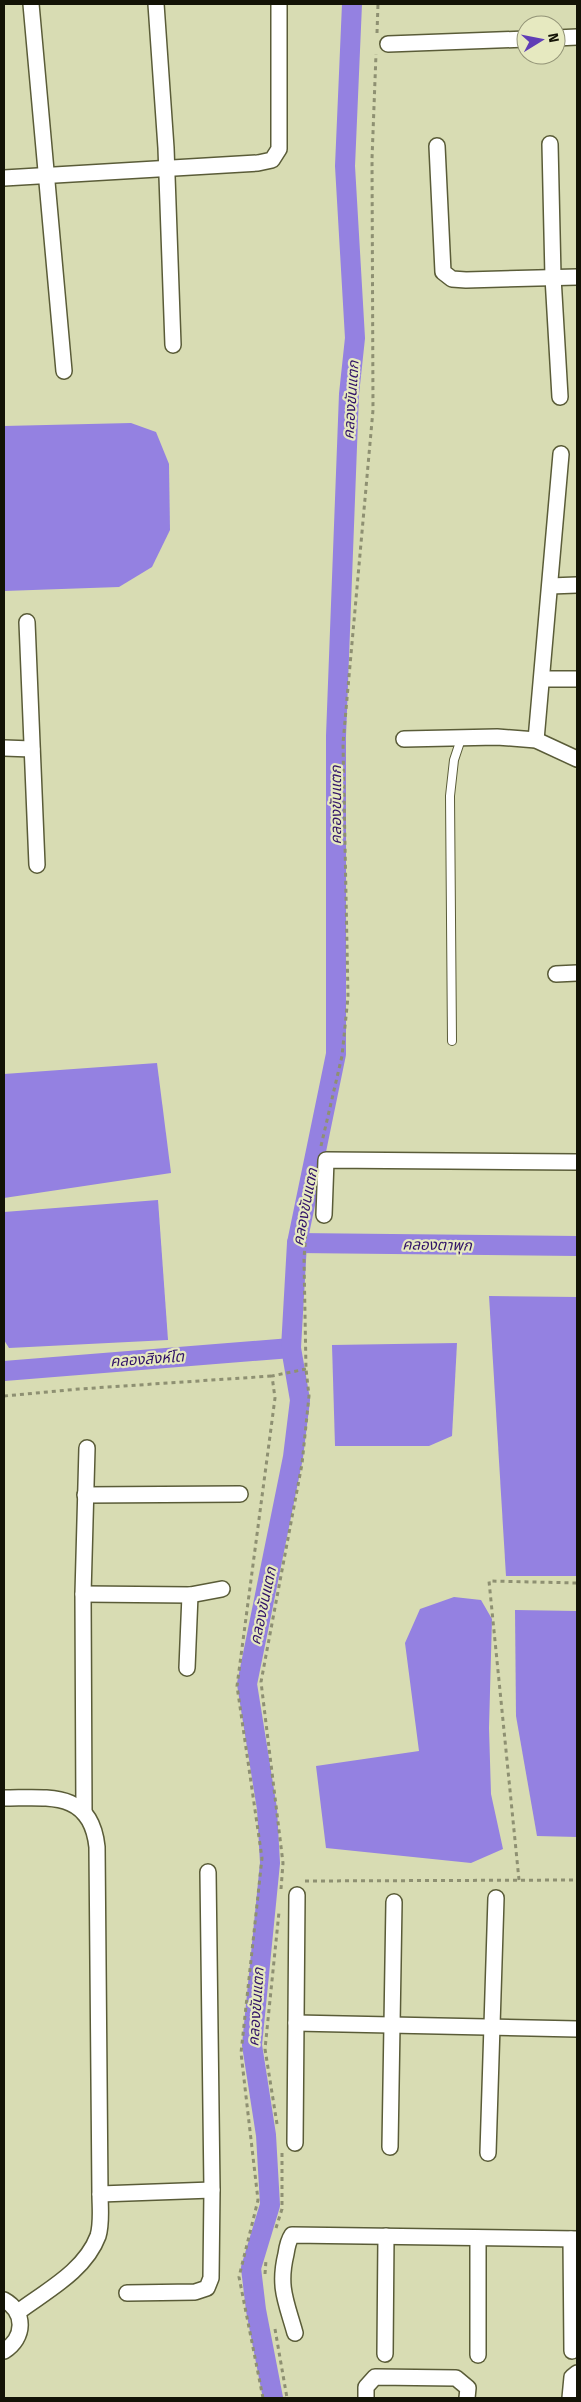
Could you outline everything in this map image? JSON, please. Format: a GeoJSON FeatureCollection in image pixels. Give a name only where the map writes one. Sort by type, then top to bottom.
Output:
{"type":"FeatureCollection","features":[{"type":"Feature","properties":{"kind":"street"},"geometry":{"type":"LineString","coordinates":[[31,4],[64,370]]}},
{"type":"Feature","properties":{"kind":"street"},"geometry":{"type":"LineString","coordinates":[[156,4],[167,168],[173,345]]}},
{"type":"Feature","properties":{"kind":"street"},"geometry":{"type":"LineString","coordinates":[[4,178],[258,163],[272,160],[279,149],[279,4]]}},
{"type":"Feature","properties":{"kind":"street"},"geometry":{"type":"LineString","coordinates":[[380,46],[516,39]]}},
{"type":"Feature","properties":{"kind":"street"},"geometry":{"type":"LineString","coordinates":[[550,144],[553,277],[560,397]]}},
{"type":"Feature","properties":{"kind":"street"},"geometry":{"type":"LineString","coordinates":[[437,146],[443,272],[452,279],[466,280],[577,277]]}},
{"type":"Feature","properties":{"kind":"street"},"geometry":{"type":"LineString","coordinates":[[536,740],[561,454]]}},
{"type":"Feature","properties":{"kind":"street"},"geometry":{"type":"LineString","coordinates":[[550,586],[577,585]]}},
{"type":"Feature","properties":{"kind":"street"},"geometry":{"type":"LineString","coordinates":[[26,622],[37,865]]}},
{"type":"Feature","properties":{"kind":"street"},"geometry":{"type":"LineString","coordinates":[[542,680],[577,678]]}},
{"type":"Feature","properties":{"kind":"street"},"geometry":{"type":"LineString","coordinates":[[404,739],[497,737],[536,740],[577,759]]}},
{"type":"Feature","properties":{"kind":"street"},"geometry":{"type":"LineString","coordinates":[[4,748],[32,749]]}},
{"type":"Feature","properties":{"kind":"street"},"geometry":{"type":"LineString","coordinates":[[556,974],[577,973]]}},
{"type":"Feature","properties":{"kind":"street"},"geometry":{"type":"LineString","coordinates":[[324,1215],[326,1160],[577,1162]]}},
{"type":"Feature","properties":{"kind":"street"},"geometry":{"type":"LineString","coordinates":[[84,1813],[83,1594],[87,1448]]}},
{"type":"Feature","properties":{"kind":"street"},"geometry":{"type":"LineString","coordinates":[[85,1495],[240,1494]]}},
{"type":"Feature","properties":{"kind":"street"},"geometry":{"type":"LineString","coordinates":[[83,1594],[190,1596],[222,1589]]}},
{"type":"Feature","properties":{"kind":"street"},"geometry":{"type":"LineString","coordinates":[[187,1668],[190,1596]]}},
{"type":"Feature","properties":{"kind":"street"},"geometry":{"type":"LineString","coordinates":[[4,1798],[55,1798],[71,1803],[84,1813],[93,1829],[97,1848],[100,2194],[98,2234],[86,2258],[77,2267],[18,2312]]}},
{"type":"Feature","properties":{"kind":"street"},"geometry":{"type":"LineString","coordinates":[[127,2293],[195,2292],[207,2288],[211,2278],[212,2190],[208,1872]]}},
{"type":"Feature","properties":{"kind":"street"},"geometry":{"type":"LineString","coordinates":[[287,2143],[296,2024],[297,1888]]}},
{"type":"Feature","properties":{"kind":"street"},"geometry":{"type":"LineString","coordinates":[[488,2153],[496,1898]]}},
{"type":"Feature","properties":{"kind":"street"},"geometry":{"type":"LineString","coordinates":[[390,2147],[394,1902]]}},
{"type":"Feature","properties":{"kind":"street"},"geometry":{"type":"LineString","coordinates":[[296,2024],[577,2030]]}},
{"type":"Feature","properties":{"kind":"street"},"geometry":{"type":"LineString","coordinates":[[100,2194],[212,2190]]}},
{"type":"Feature","properties":{"kind":"street"},"geometry":{"type":"LineString","coordinates":[[295,2333],[282,2289],[281,2274],[289,2240],[292,2236],[574,2239],[572,2351]]}},
{"type":"Feature","properties":{"kind":"street"},"geometry":{"type":"LineString","coordinates":[[385,2354],[386,2236]]}},
{"type":"Feature","properties":{"kind":"street"},"geometry":{"type":"LineString","coordinates":[[478,2238],[478,2355]]}},
{"type":"Feature","properties":{"kind":"street"},"geometry":{"type":"LineString","coordinates":[[4,2300],[18,2312],[20,2330],[17,2339],[4,2351]]}},
{"type":"Feature","properties":{"kind":"street"},"geometry":{"type":"LineString","coordinates":[[570,2398],[572,2377],[577,2373]]}},
{"type":"Feature","properties":{"kind":"street"},"geometry":{"type":"LineString","coordinates":[[366,2398],[366,2388],[375,2377],[456,2378],[468,2388],[467,2398]]}},
{"type":"Feature","properties":{"kind":"lane"},"geometry":{"type":"LineString","coordinates":[[452,1041],[450,796],[454,760],[461,739]]}},
{"type":"Feature","properties":{"kind":"path"},"geometry":{"type":"LineString","coordinates":[[320,1150],[342,1056],[348,997],[343,744],[373,410],[372,159],[380,46],[378,4]]}},
{"type":"Feature","properties":{"kind":"path"},"geometry":{"type":"LineString","coordinates":[[280,1893],[283,1863],[260,1682],[302,1464],[309,1396],[306,1370],[304,1259],[305,1226],[308,1207]]}},
{"type":"Feature","properties":{"kind":"path"},"geometry":{"type":"LineString","coordinates":[[4,1396],[272,1376],[306,1370]]}},
{"type":"Feature","properties":{"kind":"path"},"geometry":{"type":"LineString","coordinates":[[262,2398],[239,2277],[258,2200],[241,2053],[262,1858],[237,1686],[275,1398],[272,1376]]}},
{"type":"Feature","properties":{"kind":"path"},"geometry":{"type":"LineString","coordinates":[[519,1880],[489,1581],[577,1583]]}},
{"type":"Feature","properties":{"kind":"path"},"geometry":{"type":"LineString","coordinates":[[297,1888],[519,1880],[577,1880]]}},
{"type":"Feature","properties":{"kind":"path"},"geometry":{"type":"LineString","coordinates":[[278,2134],[265,2049],[280,1902]]}},
{"type":"Feature","properties":{"kind":"path"},"geometry":{"type":"LineString","coordinates":[[274,2234],[282,2208],[283,2162],[287,2143]]}},
{"type":"Feature","properties":{"kind":"path"},"geometry":{"type":"LineString","coordinates":[[266,2259],[264,2268],[266,2277]]}},
{"type":"Feature","properties":{"kind":"path"},"geometry":{"type":"LineString","coordinates":[[274,2324],[286,2398]]}},
{"type":"Feature","properties":{"kind":"shaded area"},"geometry":{"type":"Polygon","coordinates":[[[131,423],[156,432],[169,464],[170,530],[152,567],[119,587],[4,591],[4,426],[131,423]]]}},
{"type":"Feature","properties":{"kind":"shaded area"},"geometry":{"type":"Polygon","coordinates":[[[157,1063],[171,1173],[4,1198],[4,1074],[157,1063]]]}},
{"type":"Feature","properties":{"kind":"shaded area"},"geometry":{"type":"Polygon","coordinates":[[[158,1200],[168,1340],[9,1348],[4,1340],[4,1212],[158,1200]]]}},
{"type":"Feature","properties":{"kind":"shaded area"},"geometry":{"type":"Polygon","coordinates":[[[489,1296],[577,1297],[577,1576],[506,1576],[489,1296]]]}},
{"type":"Feature","properties":{"kind":"shaded area"},"geometry":{"type":"Polygon","coordinates":[[[457,1343],[452,1436],[429,1446],[335,1446],[332,1345],[457,1343]]]}},
{"type":"Feature","properties":{"kind":"shaded area"},"geometry":{"type":"Polygon","coordinates":[[[454,1597],[481,1600],[492,1619],[489,1728],[491,1794],[503,1849],[471,1863],[326,1848],[316,1766],[419,1751],[405,1643],[420,1609],[454,1597]]]}},
{"type":"Feature","properties":{"kind":"shaded area"},"geometry":{"type":"Polygon","coordinates":[[[515,1610],[577,1611],[577,1837],[537,1836],[516,1716],[515,1610]]]}},
{"type":"Feature","properties":{"kind":"waterway","name":"คลองขันแตก"},"geometry":{"type":"LineString","coordinates":[[273,2398],[256,2310],[251,2268],[270,2205],[266,2135],[252,2045],[270,1863],[267,1809],[247,1684],[293,1457],[300,1400],[291,1348],[297,1243],[336,1054],[336,736],[349,394],[355,338],[345,166],[352,4]]}},
{"type":"Feature","properties":{"kind":"waterway","name":"คลองตาพุก"},"geometry":{"type":"LineString","coordinates":[[297,1243],[577,1246]]}},
{"type":"Feature","properties":{"kind":"waterway","name":"คลองสิงห์โต"},"geometry":{"type":"LineString","coordinates":[[4,1371],[291,1348]]}}]}
